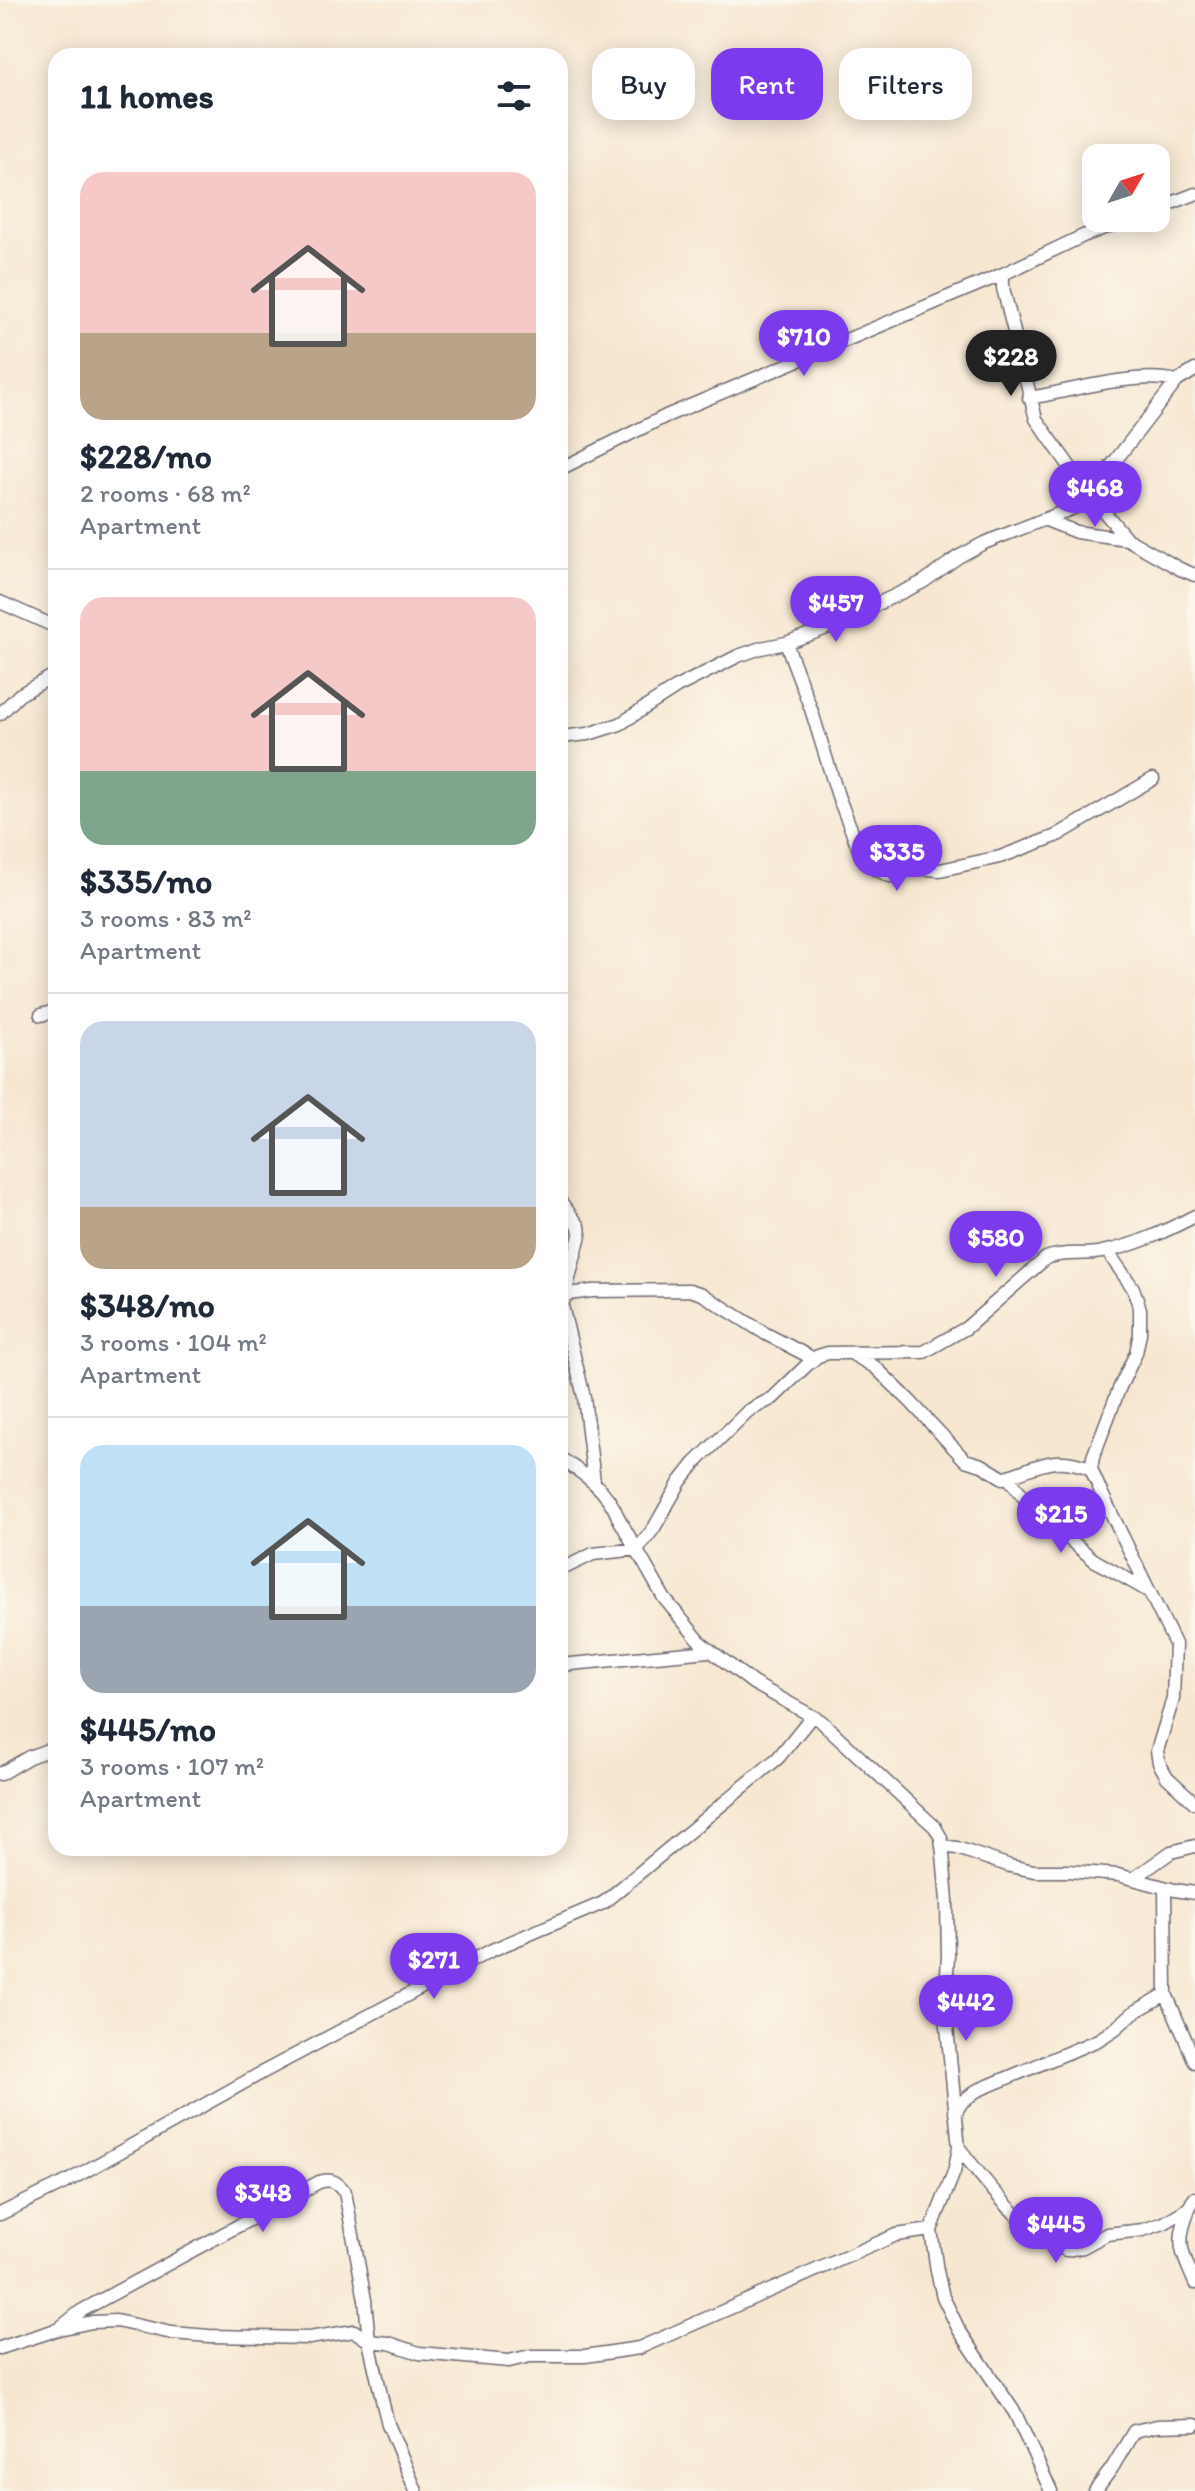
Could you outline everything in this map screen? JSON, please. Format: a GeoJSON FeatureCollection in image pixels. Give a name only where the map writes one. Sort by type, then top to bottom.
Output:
{"type":"FeatureCollection","features":[{"type":"Feature","properties":{"kind":"street"},"geometry":{"type":"LineString","coordinates":[[1170,204],[1195,194]]}},
{"type":"Feature","properties":{"kind":"street"},"geometry":{"type":"LineString","coordinates":[[568,465],[666,416],[1003,274],[1094,232]]}},
{"type":"Feature","properties":{"kind":"street"},"geometry":{"type":"LineString","coordinates":[[1003,274],[1003,288],[1036,419],[1090,495],[1127,539],[1195,575]]}},
{"type":"Feature","properties":{"kind":"street"},"geometry":{"type":"LineString","coordinates":[[568,736],[588,734],[620,724],[713,668],[761,648],[786,643],[832,626],[911,588],[995,537],[1081,505],[1177,381],[1195,370]]}},
{"type":"Feature","properties":{"kind":"street"},"geometry":{"type":"LineString","coordinates":[[1029,398],[1140,378],[1177,381]]}},
{"type":"Feature","properties":{"kind":"street"},"geometry":{"type":"LineString","coordinates":[[1046,520],[1076,532],[1127,539]]}},
{"type":"Feature","properties":{"kind":"street"},"geometry":{"type":"LineString","coordinates":[[0,602],[48,623]]}},
{"type":"Feature","properties":{"kind":"street"},"geometry":{"type":"LineString","coordinates":[[786,643],[860,852],[875,869],[890,876],[905,867],[940,870],[1000,857],[1056,836],[1153,779]]}},
{"type":"Feature","properties":{"kind":"street"},"geometry":{"type":"LineString","coordinates":[[0,714],[19,695],[48,679]]}},
{"type":"Feature","properties":{"kind":"street"},"geometry":{"type":"LineString","coordinates":[[41,1015],[48,1013]]}},
{"type":"Feature","properties":{"kind":"street"},"geometry":{"type":"LineString","coordinates":[[568,1212],[579,1226],[580,1235],[568,1274]]}},
{"type":"Feature","properties":{"kind":"street"},"geometry":{"type":"LineString","coordinates":[[568,1566],[593,1554],[638,1549],[695,1463],[748,1411],[784,1390],[814,1359],[828,1353],[924,1352],[966,1328],[1046,1258],[1057,1254],[1107,1251],[1159,1234],[1195,1216]]}},
{"type":"Feature","properties":{"kind":"street"},"geometry":{"type":"LineString","coordinates":[[1107,1251],[1133,1288],[1140,1309],[1140,1333],[1136,1353],[1091,1469],[1171,1631],[1176,1659],[1173,1699],[1157,1751],[1159,1763],[1167,1777],[1195,1803]]}},
{"type":"Feature","properties":{"kind":"street"},"geometry":{"type":"LineString","coordinates":[[568,1293],[689,1290],[702,1294],[766,1334],[814,1359]]}},
{"type":"Feature","properties":{"kind":"street"},"geometry":{"type":"LineString","coordinates":[[568,1331],[584,1397],[594,1482]]}},
{"type":"Feature","properties":{"kind":"street"},"geometry":{"type":"LineString","coordinates":[[852,1354],[875,1367],[965,1460],[982,1465],[1003,1478],[1059,1460],[1074,1461],[1091,1469]]}},
{"type":"Feature","properties":{"kind":"street"},"geometry":{"type":"LineString","coordinates":[[568,1464],[594,1482],[613,1504],[664,1598],[709,1651],[753,1683],[821,1721],[935,1827],[942,1846],[947,1901],[945,2007],[959,2148],[954,2172],[931,2230],[943,2297],[965,2340],[1015,2413],[1051,2491]]}},
{"type":"Feature","properties":{"kind":"street"},"geometry":{"type":"LineString","coordinates":[[1008,1477],[1032,1508],[1094,1560],[1151,1593]]}},
{"type":"Feature","properties":{"kind":"street"},"geometry":{"type":"LineString","coordinates":[[568,1664],[709,1651]]}},
{"type":"Feature","properties":{"kind":"street"},"geometry":{"type":"LineString","coordinates":[[0,2214],[66,2182],[492,1950],[603,1903],[778,1758],[812,1716]]}},
{"type":"Feature","properties":{"kind":"street"},"geometry":{"type":"LineString","coordinates":[[0,1774],[48,1750]]}},
{"type":"Feature","properties":{"kind":"street"},"geometry":{"type":"LineString","coordinates":[[942,1846],[1034,1871],[1081,1871],[1195,1893]]}},
{"type":"Feature","properties":{"kind":"street"},"geometry":{"type":"LineString","coordinates":[[1133,1879],[1163,1856],[1195,1846]]}},
{"type":"Feature","properties":{"kind":"street"},"geometry":{"type":"LineString","coordinates":[[1165,1888],[1166,1994],[1195,2062]]}},
{"type":"Feature","properties":{"kind":"street"},"geometry":{"type":"LineString","coordinates":[[955,2113],[962,2102],[976,2091],[1098,2040],[1133,2013],[1166,1994]]}},
{"type":"Feature","properties":{"kind":"street"},"geometry":{"type":"LineString","coordinates":[[959,2148],[1018,2217],[1066,2250],[1083,2247],[1107,2234],[1143,2230],[1164,2223],[1192,2203]]}},
{"type":"Feature","properties":{"kind":"street"},"geometry":{"type":"LineString","coordinates":[[59,2329],[81,2311],[319,2182],[328,2179],[337,2182],[345,2192],[365,2300],[369,2341],[388,2424],[416,2491]]}},
{"type":"Feature","properties":{"kind":"street"},"geometry":{"type":"LineString","coordinates":[[1192,2203],[1180,2240],[1195,2283]]}},
{"type":"Feature","properties":{"kind":"street"},"geometry":{"type":"LineString","coordinates":[[0,2348],[59,2329],[116,2321],[172,2333],[209,2336],[309,2338],[354,2331],[369,2341],[389,2343],[419,2353],[509,2361],[530,2356],[585,2356],[639,2348],[896,2235],[931,2230]]}},
{"type":"Feature","properties":{"kind":"street"},"geometry":{"type":"LineString","coordinates":[[1095,2491],[1134,2431],[1157,2426],[1195,2425]]}}]}
